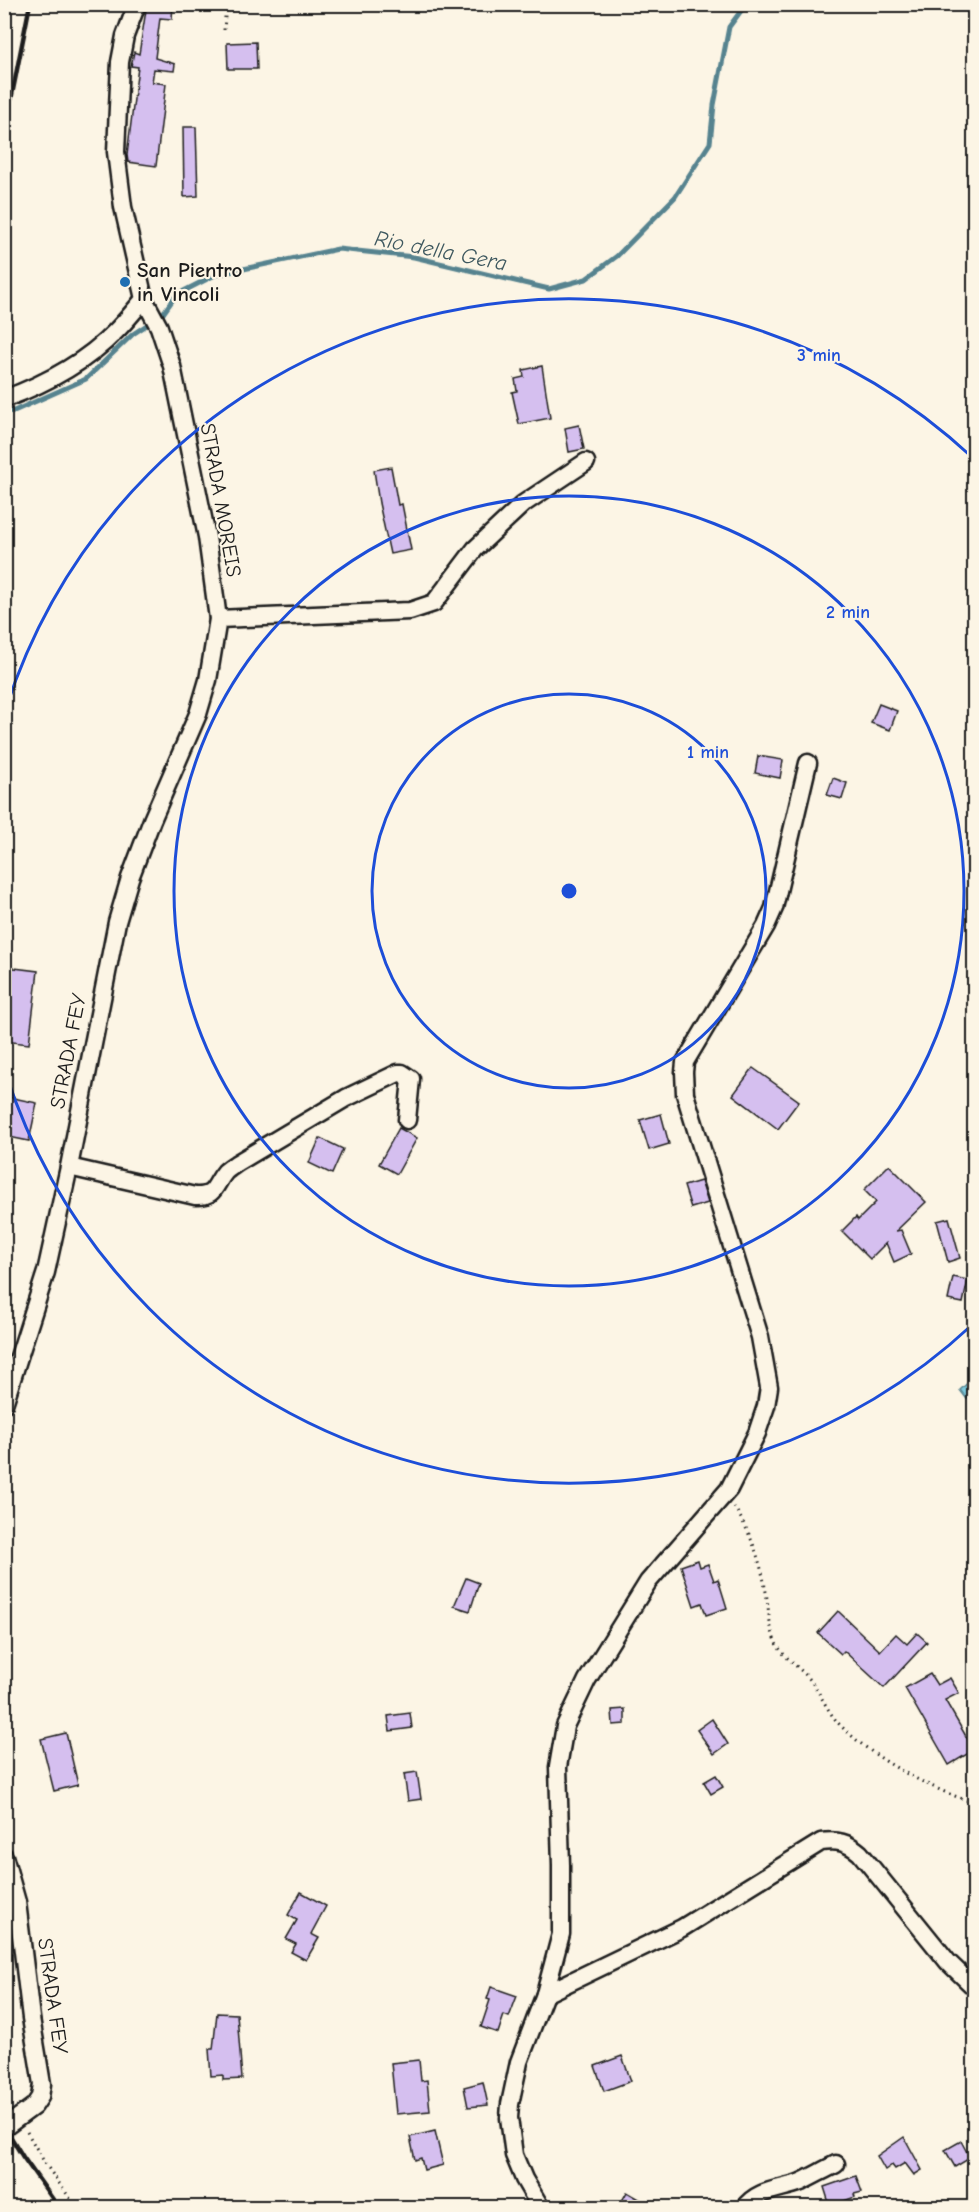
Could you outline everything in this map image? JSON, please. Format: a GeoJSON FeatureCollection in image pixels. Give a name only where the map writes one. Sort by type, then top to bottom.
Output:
{"type":"FeatureCollection","features":[{"type":"Feature","properties":{"kind":"street","name":"STRADA MOREIS"},"geometry":{"type":"LineString","coordinates":[[137,4],[125,36],[120,62],[116,152],[123,207],[152,313],[172,366],[207,537],[218,619],[208,680],[198,714]]}},
{"type":"Feature","properties":{"kind":"street"},"geometry":{"type":"LineString","coordinates":[[4,399],[45,382],[115,332],[152,313]]}},
{"type":"Feature","properties":{"kind":"street"},"geometry":{"type":"LineString","coordinates":[[218,619],[410,611],[434,603],[475,549],[523,504],[586,462]]}},
{"type":"Feature","properties":{"kind":"street","name":"STRADA FEY"},"geometry":{"type":"LineString","coordinates":[[4,1404],[46,1272],[117,922],[130,878],[152,820],[198,714]]}},
{"type":"Feature","properties":{"kind":"street"},"geometry":{"type":"LineString","coordinates":[[541,2208],[524,2179],[514,2155],[509,2118],[519,2062],[545,1994],[561,1934],[558,1767],[565,1726],[587,1680],[648,1582],[727,1491],[757,1433],[766,1406],[769,1387],[760,1337],[685,1094],[684,1072],[685,1062],[766,926],[774,908],[808,763]]}},
{"type":"Feature","properties":{"kind":"street"},"geometry":{"type":"LineString","coordinates":[[69,1167],[204,1196],[212,1192],[225,1172],[237,1163],[346,1098],[398,1073],[411,1079],[407,1120]]}},
{"type":"Feature","properties":{"kind":"street"},"geometry":{"type":"LineString","coordinates":[[545,1994],[682,1928],[821,1842],[836,1840],[849,1844],[860,1853],[948,1962],[975,1987]]}},
{"type":"Feature","properties":{"kind":"street","name":"STRADA FEY"},"geometry":{"type":"LineString","coordinates":[[4,1856],[17,1902],[31,2018],[42,2084],[40,2097],[34,2106],[4,2128]]}},
{"type":"Feature","properties":{"kind":"street"},"geometry":{"type":"LineString","coordinates":[[744,2208],[748,2202],[764,2192],[799,2183],[836,2164]]}},
{"type":"Feature","properties":{"kind":"path"},"geometry":{"type":"LineString","coordinates":[[224,30],[226,4]]}},
{"type":"Feature","properties":{"kind":"path"},"geometry":{"type":"LineString","coordinates":[[727,1491],[743,1520],[760,1563],[766,1589],[769,1620],[776,1642],[782,1652],[812,1683],[832,1715],[867,1748],[902,1772],[975,1803]]}},
{"type":"Feature","properties":{"kind":"path"},"geometry":{"type":"LineString","coordinates":[[19,2117],[46,2165],[77,2208]]}},
{"type":"Feature","properties":{"kind":"water"},"geometry":{"type":"Polygon","coordinates":[[[974,1377],[974,1392],[967,1399],[960,1390],[974,1377]]]}},
{"type":"Feature","properties":{"kind":"building"},"geometry":{"type":"Polygon","coordinates":[[[147,4],[173,4],[172,19],[160,18],[155,58],[175,64],[174,71],[154,69],[152,82],[166,84],[156,166],[128,162],[127,155],[138,67],[131,66],[134,52],[139,54],[147,4]]]}},
{"type":"Feature","properties":{"kind":"building"},"geometry":{"type":"Polygon","coordinates":[[[256,42],[257,69],[228,69],[227,43],[256,42]]]}},
{"type":"Feature","properties":{"kind":"building"},"geometry":{"type":"Polygon","coordinates":[[[183,127],[196,127],[198,196],[184,197],[183,127]]]}},
{"type":"Feature","properties":{"kind":"building"},"geometry":{"type":"Polygon","coordinates":[[[542,366],[550,418],[519,424],[512,392],[517,391],[515,379],[524,377],[523,370],[542,366]]]}},
{"type":"Feature","properties":{"kind":"building"},"geometry":{"type":"Polygon","coordinates":[[[579,425],[584,449],[569,452],[565,428],[579,425]]]}},
{"type":"Feature","properties":{"kind":"building"},"geometry":{"type":"Polygon","coordinates":[[[391,467],[398,505],[402,504],[411,550],[390,554],[374,470],[391,467]]]}},
{"type":"Feature","properties":{"kind":"building"},"geometry":{"type":"Polygon","coordinates":[[[879,704],[897,711],[890,730],[871,723],[879,704]]]}},
{"type":"Feature","properties":{"kind":"building"},"geometry":{"type":"Polygon","coordinates":[[[758,756],[783,760],[780,778],[755,773],[758,756]]]}},
{"type":"Feature","properties":{"kind":"building"},"geometry":{"type":"Polygon","coordinates":[[[833,778],[847,783],[842,799],[827,795],[833,778]]]}},
{"type":"Feature","properties":{"kind":"building"},"geometry":{"type":"Polygon","coordinates":[[[6,967],[38,971],[29,1044],[4,1041],[6,967]]]}},
{"type":"Feature","properties":{"kind":"building"},"geometry":{"type":"Polygon","coordinates":[[[753,1068],[799,1101],[778,1129],[733,1095],[753,1068]]]}},
{"type":"Feature","properties":{"kind":"building"},"geometry":{"type":"Polygon","coordinates":[[[4,1096],[37,1103],[29,1141],[4,1136],[4,1096]]]}},
{"type":"Feature","properties":{"kind":"building"},"geometry":{"type":"Polygon","coordinates":[[[661,1114],[669,1144],[649,1150],[640,1120],[661,1114]]]}},
{"type":"Feature","properties":{"kind":"building"},"geometry":{"type":"Polygon","coordinates":[[[399,1128],[417,1138],[397,1174],[379,1164],[399,1128]]]}},
{"type":"Feature","properties":{"kind":"building"},"geometry":{"type":"Polygon","coordinates":[[[320,1138],[343,1149],[332,1174],[309,1163],[320,1138]]]}},
{"type":"Feature","properties":{"kind":"building"},"geometry":{"type":"Polygon","coordinates":[[[889,1165],[926,1202],[896,1231],[901,1230],[911,1254],[894,1262],[886,1243],[870,1259],[842,1231],[856,1217],[858,1220],[876,1202],[864,1190],[889,1165]]]}},
{"type":"Feature","properties":{"kind":"building"},"geometry":{"type":"Polygon","coordinates":[[[701,1181],[708,1203],[691,1208],[684,1186],[701,1181]]]}},
{"type":"Feature","properties":{"kind":"building"},"geometry":{"type":"Polygon","coordinates":[[[949,1218],[960,1258],[948,1262],[937,1221],[949,1218]]]}},
{"type":"Feature","properties":{"kind":"building"},"geometry":{"type":"Polygon","coordinates":[[[953,1277],[968,1280],[963,1303],[948,1300],[953,1277]]]}},
{"type":"Feature","properties":{"kind":"building"},"geometry":{"type":"Polygon","coordinates":[[[698,1560],[700,1567],[708,1564],[714,1581],[718,1579],[727,1608],[706,1615],[702,1603],[694,1606],[681,1566],[698,1560]]]}},
{"type":"Feature","properties":{"kind":"building"},"geometry":{"type":"Polygon","coordinates":[[[466,1578],[479,1583],[470,1611],[454,1606],[466,1578]]]}},
{"type":"Feature","properties":{"kind":"building"},"geometry":{"type":"Polygon","coordinates":[[[838,1611],[880,1651],[896,1634],[907,1644],[917,1633],[927,1642],[884,1688],[844,1651],[841,1654],[818,1633],[838,1611]]]}},
{"type":"Feature","properties":{"kind":"building"},"geometry":{"type":"Polygon","coordinates":[[[930,1674],[937,1685],[950,1678],[959,1693],[945,1700],[974,1750],[949,1765],[905,1688],[930,1674]]]}},
{"type":"Feature","properties":{"kind":"building"},"geometry":{"type":"Polygon","coordinates":[[[625,1709],[625,1724],[613,1725],[612,1710],[625,1709]]]}},
{"type":"Feature","properties":{"kind":"building"},"geometry":{"type":"Polygon","coordinates":[[[410,1713],[412,1728],[390,1731],[388,1716],[410,1713]]]}},
{"type":"Feature","properties":{"kind":"building"},"geometry":{"type":"Polygon","coordinates":[[[712,1719],[728,1744],[714,1754],[697,1730],[712,1719]]]}},
{"type":"Feature","properties":{"kind":"building"},"geometry":{"type":"Polygon","coordinates":[[[66,1733],[78,1785],[54,1791],[41,1739],[66,1733]]]}},
{"type":"Feature","properties":{"kind":"building"},"geometry":{"type":"Polygon","coordinates":[[[417,1772],[421,1799],[408,1801],[404,1774],[417,1772]]]}},
{"type":"Feature","properties":{"kind":"building"},"geometry":{"type":"Polygon","coordinates":[[[716,1775],[723,1787],[711,1794],[704,1782],[716,1775]]]}},
{"type":"Feature","properties":{"kind":"building"},"geometry":{"type":"Polygon","coordinates":[[[301,1892],[326,1906],[311,1934],[319,1938],[306,1960],[291,1952],[296,1944],[286,1939],[297,1920],[288,1915],[301,1892]]]}},
{"type":"Feature","properties":{"kind":"building"},"geometry":{"type":"Polygon","coordinates":[[[491,1987],[517,1996],[509,2017],[504,2015],[498,2033],[481,2027],[490,2000],[487,1999],[491,1987]]]}},
{"type":"Feature","properties":{"kind":"building"},"geometry":{"type":"Polygon","coordinates":[[[217,2013],[237,2014],[242,2079],[223,2080],[223,2075],[211,2076],[209,2049],[213,2049],[217,2013]]]}},
{"type":"Feature","properties":{"kind":"building"},"geometry":{"type":"Polygon","coordinates":[[[622,2056],[631,2081],[604,2091],[595,2066],[622,2056]]]}},
{"type":"Feature","properties":{"kind":"building"},"geometry":{"type":"Polygon","coordinates":[[[419,2060],[421,2081],[427,2080],[430,2111],[396,2114],[391,2063],[419,2060]]]}},
{"type":"Feature","properties":{"kind":"building"},"geometry":{"type":"Polygon","coordinates":[[[483,2082],[488,2105],[468,2107],[464,2087],[483,2082]]]}},
{"type":"Feature","properties":{"kind":"building"},"geometry":{"type":"Polygon","coordinates":[[[435,2131],[443,2165],[424,2170],[421,2158],[415,2160],[410,2137],[435,2131]]]}},
{"type":"Feature","properties":{"kind":"building"},"geometry":{"type":"Polygon","coordinates":[[[904,2137],[922,2170],[914,2175],[905,2163],[895,2169],[892,2165],[885,2170],[877,2156],[904,2137]]]}},
{"type":"Feature","properties":{"kind":"building"},"geometry":{"type":"Polygon","coordinates":[[[961,2141],[970,2158],[955,2167],[945,2150],[961,2141]]]}},
{"type":"Feature","properties":{"kind":"building"},"geometry":{"type":"Polygon","coordinates":[[[856,2176],[862,2192],[830,2206],[824,2187],[856,2176]]]}},
{"type":"Feature","properties":{"kind":"building"},"geometry":{"type":"Polygon","coordinates":[[[627,2192],[655,2208],[618,2208],[627,2192]]]}},
{"type":"Feature","properties":{"kind":"waterway","name":"Rio della Gera"},"geometry":{"type":"LineString","coordinates":[[4,412],[14,411],[86,379],[133,334],[162,315],[176,295],[215,275],[338,249],[414,257],[549,289],[586,279],[617,256],[675,197],[710,143],[714,105],[729,27],[746,4]]}},
{"type":"Feature","properties":{"kind":"railway"},"geometry":{"type":"LineString","coordinates":[[4,135],[30,4]]}},
{"type":"Feature","properties":{"kind":"railway"},"geometry":{"type":"LineString","coordinates":[[4,2126],[59,2208]]}},
{"type":"Feature","properties":{"kind":"place","name":"San Pientro in Vincoli"},"geometry":{"type":"Point","coordinates":[125,282]}}]}
